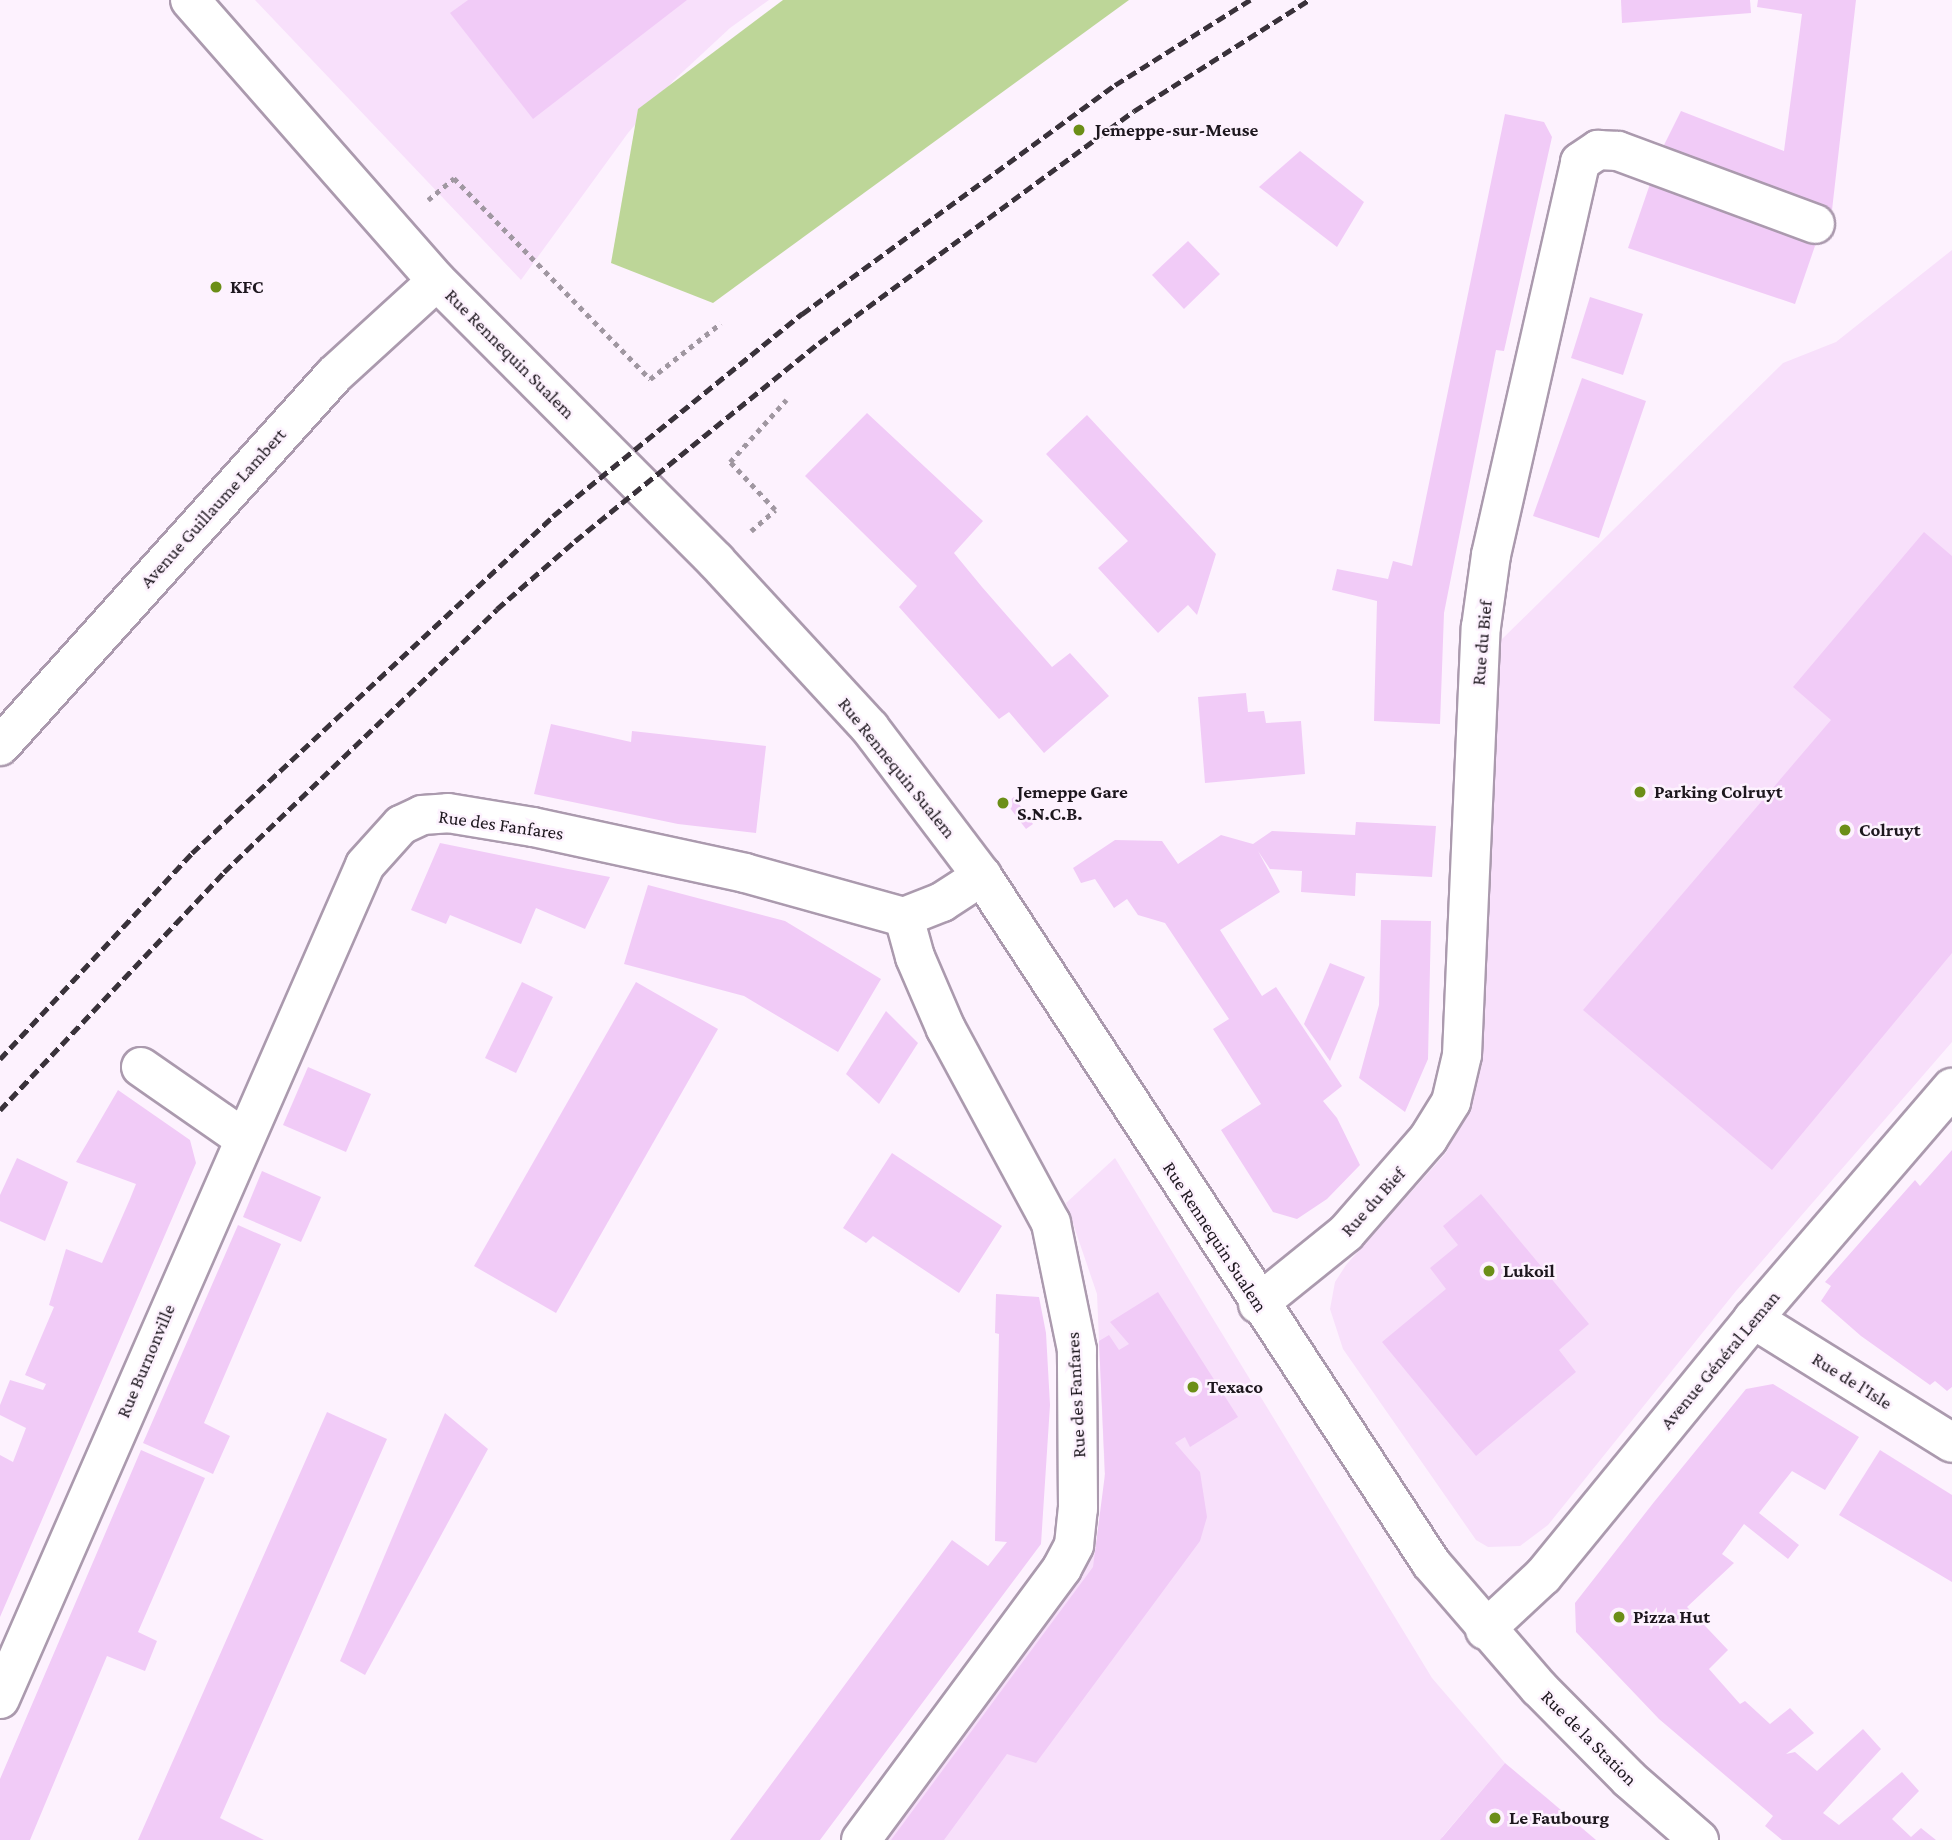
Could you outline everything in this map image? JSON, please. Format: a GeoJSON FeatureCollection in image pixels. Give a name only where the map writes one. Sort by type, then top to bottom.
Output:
{"type":"FeatureCollection","features":[{"type":"Feature","properties":{"kind":"street","name":"Rue Rennequin Sualem"},"geometry":{"type":"LineString","coordinates":[[190,0],[389,230],[716,561],[861,718],[982,876],[1258,1304],[1431,1563],[1485,1630]]}},
{"type":"Feature","properties":{"kind":"street","name":"Rue du Bief"},"geometry":{"type":"LineString","coordinates":[[1258,1304],[1346,1233],[1428,1139],[1451,1102],[1462,1055],[1485,603],[1491,555],[1580,162],[1598,150],[1618,151],[1815,224]]}},
{"type":"Feature","properties":{"kind":"street","name":"Avenue Guillaume Lambert"},"geometry":{"type":"LineString","coordinates":[[0,746],[16,703],[334,375],[437,281]]}},
{"type":"Feature","properties":{"kind":"street","name":"Rue des Fanfares"},"geometry":{"type":"LineString","coordinates":[[243,1138],[365,865],[382,842],[422,815],[448,813],[533,827],[745,873],[904,917],[915,957],[946,1029],[1051,1223],[1077,1350],[1078,1509],[1074,1545],[1062,1568],[860,1840]]}},
{"type":"Feature","properties":{"kind":"street"},"geometry":{"type":"LineString","coordinates":[[904,917],[943,902],[982,876]]}},
{"type":"Feature","properties":{"kind":"street"},"geometry":{"type":"LineString","coordinates":[[141,1067],[243,1138]]}},
{"type":"Feature","properties":{"kind":"street","name":"Avenue Général Leman"},"geometry":{"type":"LineString","coordinates":[[1485,1630],[1543,1576],[1753,1319],[1952,1088]]}},
{"type":"Feature","properties":{"kind":"street","name":"Rue Burnonville"},"geometry":{"type":"LineString","coordinates":[[0,1699],[243,1138]]}},
{"type":"Feature","properties":{"kind":"street","name":"Rue de l'Isle"},"geometry":{"type":"LineString","coordinates":[[1753,1319],[1952,1443]]}},
{"type":"Feature","properties":{"kind":"street","name":"Rue de la Station"},"geometry":{"type":"LineString","coordinates":[[1485,1630],[1629,1779],[1699,1840]]}},
{"type":"Feature","properties":{"kind":"path"},"geometry":{"type":"LineString","coordinates":[[389,230],[454,178],[650,379],[721,323]]}},
{"type":"Feature","properties":{"kind":"path"},"geometry":{"type":"LineString","coordinates":[[775,510],[730,462],[786,400]]}},
{"type":"Feature","properties":{"kind":"shaded area"},"geometry":{"type":"Polygon","coordinates":[[[255,0],[769,0],[730,28],[674,80],[628,133],[521,280],[255,0]]]}},
{"type":"Feature","properties":{"kind":"shaded area"},"geometry":{"type":"Polygon","coordinates":[[[1952,250],[1952,1042],[1736,1291],[1548,1525],[1520,1546],[1488,1547],[1476,1540],[1343,1349],[1330,1309],[1335,1282],[1346,1265],[1445,1154],[1468,1112],[1478,1080],[1500,641],[1783,363],[1836,342],[1952,250]]]}},
{"type":"Feature","properties":{"kind":"shaded area"},"geometry":{"type":"Polygon","coordinates":[[[1115,1158],[1432,1678],[1505,1763],[1442,1837],[1445,1840],[887,1840],[1089,1563],[1107,1529],[1097,1294],[1066,1203],[1115,1158]]]}},
{"type":"Feature","properties":{"kind":"green space"},"geometry":{"type":"Polygon","coordinates":[[[783,0],[1129,0],[713,303],[611,263],[638,109],[783,0]]]}},
{"type":"Feature","properties":{"kind":"building"},"geometry":{"type":"Polygon","coordinates":[[[468,0],[687,0],[533,119],[450,13],[468,0]]]}},
{"type":"Feature","properties":{"kind":"building"},"geometry":{"type":"Polygon","coordinates":[[[1621,0],[1750,0],[1751,13],[1622,23],[1621,0]]]}},
{"type":"Feature","properties":{"kind":"building"},"geometry":{"type":"Polygon","coordinates":[[[1758,0],[1856,0],[1832,210],[1775,197],[1664,145],[1681,111],[1784,151],[1802,14],[1757,7],[1758,0]]]}},
{"type":"Feature","properties":{"kind":"building"},"geometry":{"type":"Polygon","coordinates":[[[1505,114],[1544,122],[1552,137],[1504,351],[1496,350],[1444,613],[1440,724],[1374,721],[1377,601],[1332,590],[1337,569],[1388,579],[1393,561],[1412,566],[1505,114]]]}},
{"type":"Feature","properties":{"kind":"building"},"geometry":{"type":"Polygon","coordinates":[[[1300,151],[1364,202],[1337,247],[1259,187],[1300,151]]]}},
{"type":"Feature","properties":{"kind":"building"},"geometry":{"type":"Polygon","coordinates":[[[1650,184],[1817,240],[1795,304],[1628,248],[1650,184]]]}},
{"type":"Feature","properties":{"kind":"building"},"geometry":{"type":"Polygon","coordinates":[[[1188,241],[1220,274],[1184,309],[1152,275],[1188,241]]]}},
{"type":"Feature","properties":{"kind":"building"},"geometry":{"type":"Polygon","coordinates":[[[1590,297],[1643,314],[1623,375],[1571,358],[1590,297]]]}},
{"type":"Feature","properties":{"kind":"building"},"geometry":{"type":"Polygon","coordinates":[[[1582,378],[1646,401],[1599,538],[1533,516],[1582,378]]]}},
{"type":"Feature","properties":{"kind":"building"},"geometry":{"type":"Polygon","coordinates":[[[867,413],[983,521],[954,553],[982,587],[1052,667],[1070,653],[1109,696],[1044,753],[1009,712],[999,719],[899,607],[917,586],[805,476],[867,413]]]}},
{"type":"Feature","properties":{"kind":"building"},"geometry":{"type":"Polygon","coordinates":[[[1087,415],[1216,554],[1197,615],[1188,605],[1158,633],[1098,568],[1128,541],[1046,454],[1087,415]]]}},
{"type":"Feature","properties":{"kind":"building","name":"Colruyt"},"geometry":{"type":"Polygon","coordinates":[[[1924,532],[1952,556],[1952,953],[1772,1170],[1583,1010],[1831,720],[1793,687],[1924,532]]]}},
{"type":"Feature","properties":{"kind":"building"},"geometry":{"type":"Polygon","coordinates":[[[1246,693],[1248,712],[1264,711],[1266,723],[1301,721],[1305,774],[1205,783],[1198,697],[1246,693]]]}},
{"type":"Feature","properties":{"kind":"building"},"geometry":{"type":"Polygon","coordinates":[[[551,724],[631,742],[632,731],[766,746],[756,833],[678,824],[534,794],[551,724]]]}},
{"type":"Feature","properties":{"kind":"building"},"geometry":{"type":"Polygon","coordinates":[[[1014,797],[1033,824],[1026,829],[1006,803],[1014,797]]]}},
{"type":"Feature","properties":{"kind":"building"},"geometry":{"type":"Polygon","coordinates":[[[1356,822],[1436,826],[1432,877],[1356,873],[1355,896],[1301,892],[1302,871],[1270,869],[1258,851],[1280,892],[1220,930],[1262,996],[1276,987],[1342,1086],[1323,1101],[1337,1118],[1360,1165],[1327,1199],[1297,1219],[1273,1212],[1221,1130],[1261,1104],[1213,1029],[1229,1019],[1165,923],[1138,915],[1127,899],[1114,908],[1095,879],[1081,883],[1073,868],[1115,840],[1162,841],[1178,864],[1221,835],[1253,844],[1272,831],[1355,835],[1356,822]]]}},
{"type":"Feature","properties":{"kind":"building"},"geometry":{"type":"Polygon","coordinates":[[[440,843],[610,877],[585,929],[536,908],[521,944],[450,915],[446,924],[411,910],[440,843]]]}},
{"type":"Feature","properties":{"kind":"building"},"geometry":{"type":"Polygon","coordinates":[[[648,885],[785,921],[881,979],[838,1052],[744,996],[624,964],[648,885]]]}},
{"type":"Feature","properties":{"kind":"building"},"geometry":{"type":"Polygon","coordinates":[[[1381,920],[1431,921],[1428,1059],[1405,1112],[1359,1078],[1379,1005],[1381,920]]]}},
{"type":"Feature","properties":{"kind":"building"},"geometry":{"type":"Polygon","coordinates":[[[1330,963],[1365,977],[1330,1061],[1304,1024],[1330,963]]]}},
{"type":"Feature","properties":{"kind":"building"},"geometry":{"type":"Polygon","coordinates":[[[522,982],[553,997],[516,1073],[485,1058],[522,982]]]}},
{"type":"Feature","properties":{"kind":"building"},"geometry":{"type":"Polygon","coordinates":[[[636,982],[718,1029],[556,1313],[474,1266],[636,982]]]}},
{"type":"Feature","properties":{"kind":"building"},"geometry":{"type":"Polygon","coordinates":[[[886,1011],[918,1043],[879,1104],[846,1074],[886,1011]]]}},
{"type":"Feature","properties":{"kind":"building"},"geometry":{"type":"Polygon","coordinates":[[[308,1067],[371,1094],[346,1152],[283,1125],[308,1067]]]}},
{"type":"Feature","properties":{"kind":"building"},"geometry":{"type":"Polygon","coordinates":[[[118,1090],[190,1140],[196,1163],[0,1617],[0,1455],[13,1462],[26,1428],[0,1415],[0,1405],[10,1380],[43,1390],[46,1384],[25,1375],[54,1307],[49,1305],[66,1249],[102,1263],[136,1184],[76,1162],[118,1090]]]}},
{"type":"Feature","properties":{"kind":"building"},"geometry":{"type":"Polygon","coordinates":[[[1952,1150],[1952,1387],[1947,1391],[1935,1381],[1930,1385],[1861,1336],[1821,1301],[1831,1286],[1825,1282],[1915,1180],[1920,1186],[1952,1150]]]}},
{"type":"Feature","properties":{"kind":"building"},"geometry":{"type":"Polygon","coordinates":[[[892,1153],[1002,1226],[959,1293],[873,1236],[866,1243],[843,1228],[892,1153]]]}},
{"type":"Feature","properties":{"kind":"building"},"geometry":{"type":"Polygon","coordinates":[[[17,1158],[68,1182],[45,1241],[0,1221],[0,1195],[17,1158]]]}},
{"type":"Feature","properties":{"kind":"building"},"geometry":{"type":"Polygon","coordinates":[[[262,1171],[321,1197],[301,1242],[243,1217],[262,1171]]]}},
{"type":"Feature","properties":{"kind":"building","name":"Lukoil"},"geometry":{"type":"Polygon","coordinates":[[[1481,1194],[1589,1324],[1559,1350],[1576,1372],[1476,1456],[1382,1342],[1446,1289],[1430,1268],[1458,1245],[1443,1226],[1481,1194]]]}},
{"type":"Feature","properties":{"kind":"building"},"geometry":{"type":"Polygon","coordinates":[[[238,1225],[281,1244],[204,1423],[230,1436],[213,1474],[143,1443],[238,1225]]]}},
{"type":"Feature","properties":{"kind":"building"},"geometry":{"type":"Polygon","coordinates":[[[1158,1292],[1238,1417],[1190,1447],[1185,1437],[1175,1443],[1200,1472],[1207,1517],[1200,1541],[1036,1763],[1007,1754],[944,1840],[891,1840],[1093,1567],[1105,1474],[1099,1341],[1109,1335],[1119,1350],[1129,1344],[1110,1322],[1158,1292]]]}},
{"type":"Feature","properties":{"kind":"building"},"geometry":{"type":"Polygon","coordinates":[[[996,1294],[1039,1297],[1046,1333],[1050,1405],[1041,1544],[820,1840],[730,1840],[952,1540],[988,1566],[1007,1542],[995,1541],[999,1334],[995,1333],[996,1294]]]}},
{"type":"Feature","properties":{"kind":"building"},"geometry":{"type":"Polygon","coordinates":[[[1773,1384],[1859,1437],[1825,1490],[1792,1471],[1759,1513],[1799,1545],[1788,1559],[1744,1524],[1722,1554],[1734,1563],[1687,1607],[1728,1650],[1709,1669],[1740,1704],[1745,1701],[1770,1724],[1790,1708],[1814,1733],[1786,1754],[1795,1752],[1817,1771],[1863,1729],[1881,1749],[1823,1813],[1839,1825],[1902,1772],[1919,1791],[1892,1819],[1911,1837],[1921,1828],[1936,1840],[1782,1840],[1765,1826],[1773,1816],[1659,1719],[1576,1632],[1575,1603],[1654,1502],[1746,1389],[1773,1384]]]}},
{"type":"Feature","properties":{"kind":"building"},"geometry":{"type":"Polygon","coordinates":[[[327,1412],[387,1439],[220,1818],[264,1840],[138,1840],[327,1412]]]}},
{"type":"Feature","properties":{"kind":"building"},"geometry":{"type":"Polygon","coordinates":[[[445,1413],[488,1449],[365,1675],[340,1661],[445,1413]]]}},
{"type":"Feature","properties":{"kind":"building"},"geometry":{"type":"Polygon","coordinates":[[[141,1450],[205,1478],[138,1632],[157,1641],[145,1671],[107,1656],[30,1840],[0,1840],[0,1779],[141,1450]]]}},
{"type":"Feature","properties":{"kind":"building"},"geometry":{"type":"Polygon","coordinates":[[[1880,1450],[1952,1495],[1952,1582],[1839,1515],[1880,1450]]]}},
{"type":"Feature","properties":{"kind":"building","name":"Le Faubourg"},"geometry":{"type":"Polygon","coordinates":[[[1505,1763],[1548,1799],[1596,1840],[1440,1840],[1505,1763]]]}},
{"type":"Feature","properties":{"kind":"railway"},"geometry":{"type":"LineString","coordinates":[[0,1059],[192,853],[553,516],[802,314],[1115,85],[1250,0]]}},
{"type":"Feature","properties":{"kind":"railway"},"geometry":{"type":"LineString","coordinates":[[0,1110],[224,872],[497,609],[575,541],[819,343],[1134,111],[1309,0]]}},
{"type":"Feature","properties":{"kind":"place","name":"Jemeppe-sur-Meuse"},"geometry":{"type":"Point","coordinates":[1079,130]}},
{"type":"Feature","properties":{"kind":"place","name":"KFC"},"geometry":{"type":"Point","coordinates":[216,287]}},
{"type":"Feature","properties":{"kind":"place","name":"Parking Colruyt"},"geometry":{"type":"Point","coordinates":[1640,792]}},
{"type":"Feature","properties":{"kind":"place","name":"Jemeppe Gare S.N.C.B."},"geometry":{"type":"Point","coordinates":[1003,803]}},
{"type":"Feature","properties":{"kind":"place","name":"Colruyt"},"geometry":{"type":"Point","coordinates":[1845,830]}},
{"type":"Feature","properties":{"kind":"place","name":"Lukoil"},"geometry":{"type":"Point","coordinates":[1489,1271]}},
{"type":"Feature","properties":{"kind":"place","name":"Texaco"},"geometry":{"type":"Point","coordinates":[1193,1387]}},
{"type":"Feature","properties":{"kind":"place","name":"Pizza Hut"},"geometry":{"type":"Point","coordinates":[1619,1617]}},
{"type":"Feature","properties":{"kind":"place","name":"Le Faubourg"},"geometry":{"type":"Point","coordinates":[1495,1818]}}]}
